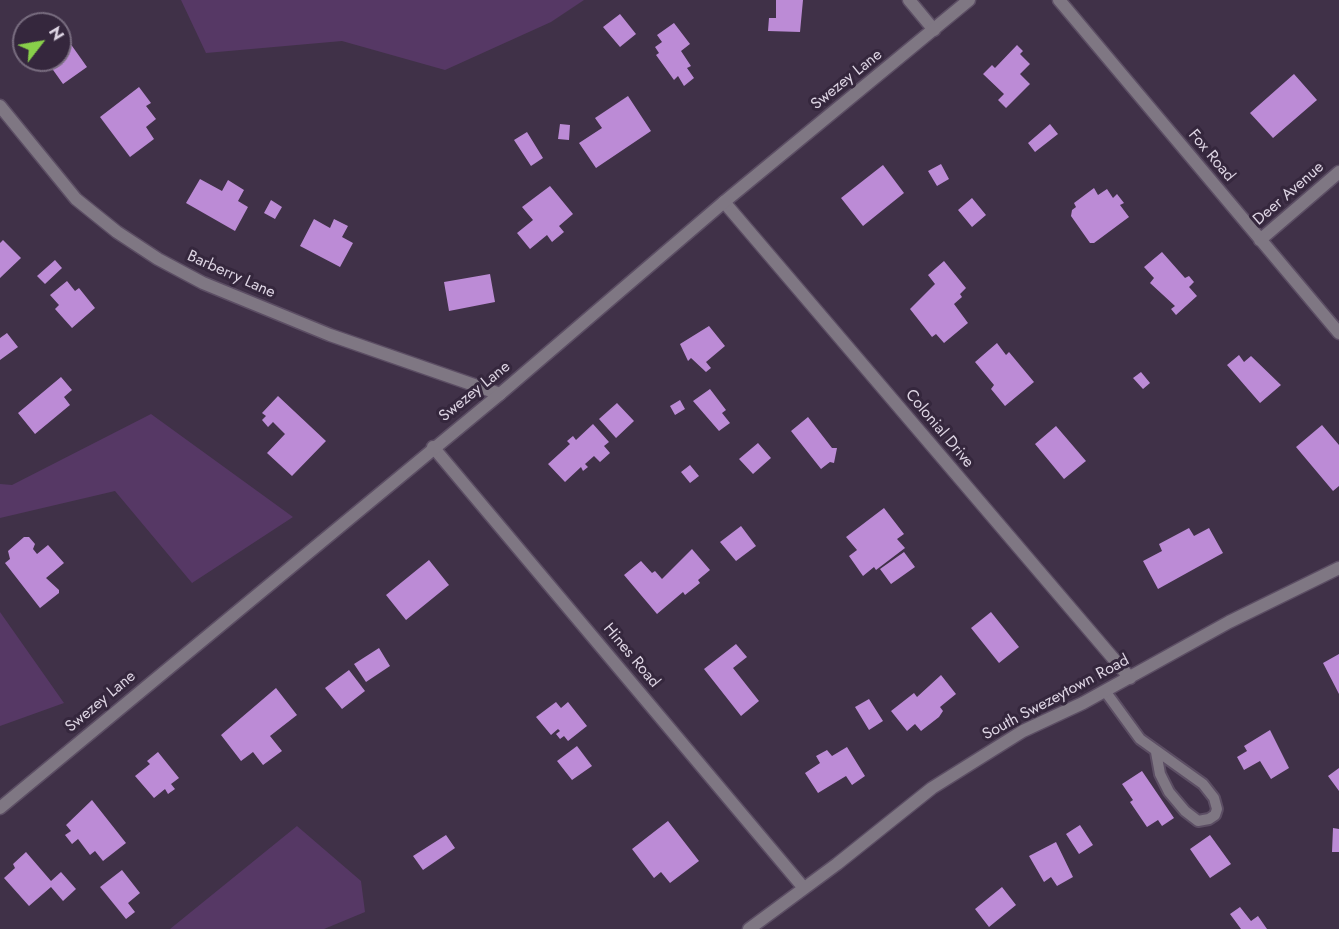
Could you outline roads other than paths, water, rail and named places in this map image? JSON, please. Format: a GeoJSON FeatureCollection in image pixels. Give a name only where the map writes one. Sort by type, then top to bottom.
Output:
{"type":"FeatureCollection","features":[{"type":"Feature","properties":{"kind":"street"},"geometry":{"type":"LineString","coordinates":[[909,0],[934,30]]}},
{"type":"Feature","properties":{"kind":"street","name":"Swezey Lane"},"geometry":{"type":"LineString","coordinates":[[0,808],[433,447],[500,394],[724,202],[969,0]]}},
{"type":"Feature","properties":{"kind":"street","name":"Fox Road"},"geometry":{"type":"LineString","coordinates":[[1059,0],[1339,333]]}},
{"type":"Feature","properties":{"kind":"street","name":"Barberry Lane"},"geometry":{"type":"LineString","coordinates":[[0,106],[76,199],[117,232],[158,259],[203,282],[310,327],[500,394]]}},
{"type":"Feature","properties":{"kind":"street","name":"Deer Avenue"},"geometry":{"type":"LineString","coordinates":[[1260,240],[1339,172]]}},
{"type":"Feature","properties":{"kind":"street","name":"Colonial Drive"},"geometry":{"type":"LineString","coordinates":[[724,202],[1130,678]]}},
{"type":"Feature","properties":{"kind":"street","name":"Hines Road"},"geometry":{"type":"LineString","coordinates":[[433,447],[803,887]]}},
{"type":"Feature","properties":{"kind":"street","name":"South Swezeytown Road"},"geometry":{"type":"LineString","coordinates":[[749,929],[837,864],[866,838],[961,769],[1023,731],[1130,678],[1229,622],[1339,568]]}},
{"type":"Feature","properties":{"kind":"lane"},"geometry":{"type":"LineString","coordinates":[[1105,691],[1140,739],[1203,784],[1214,798],[1217,809],[1215,815],[1198,821],[1185,811],[1168,792],[1160,774],[1156,752]]}}]}
